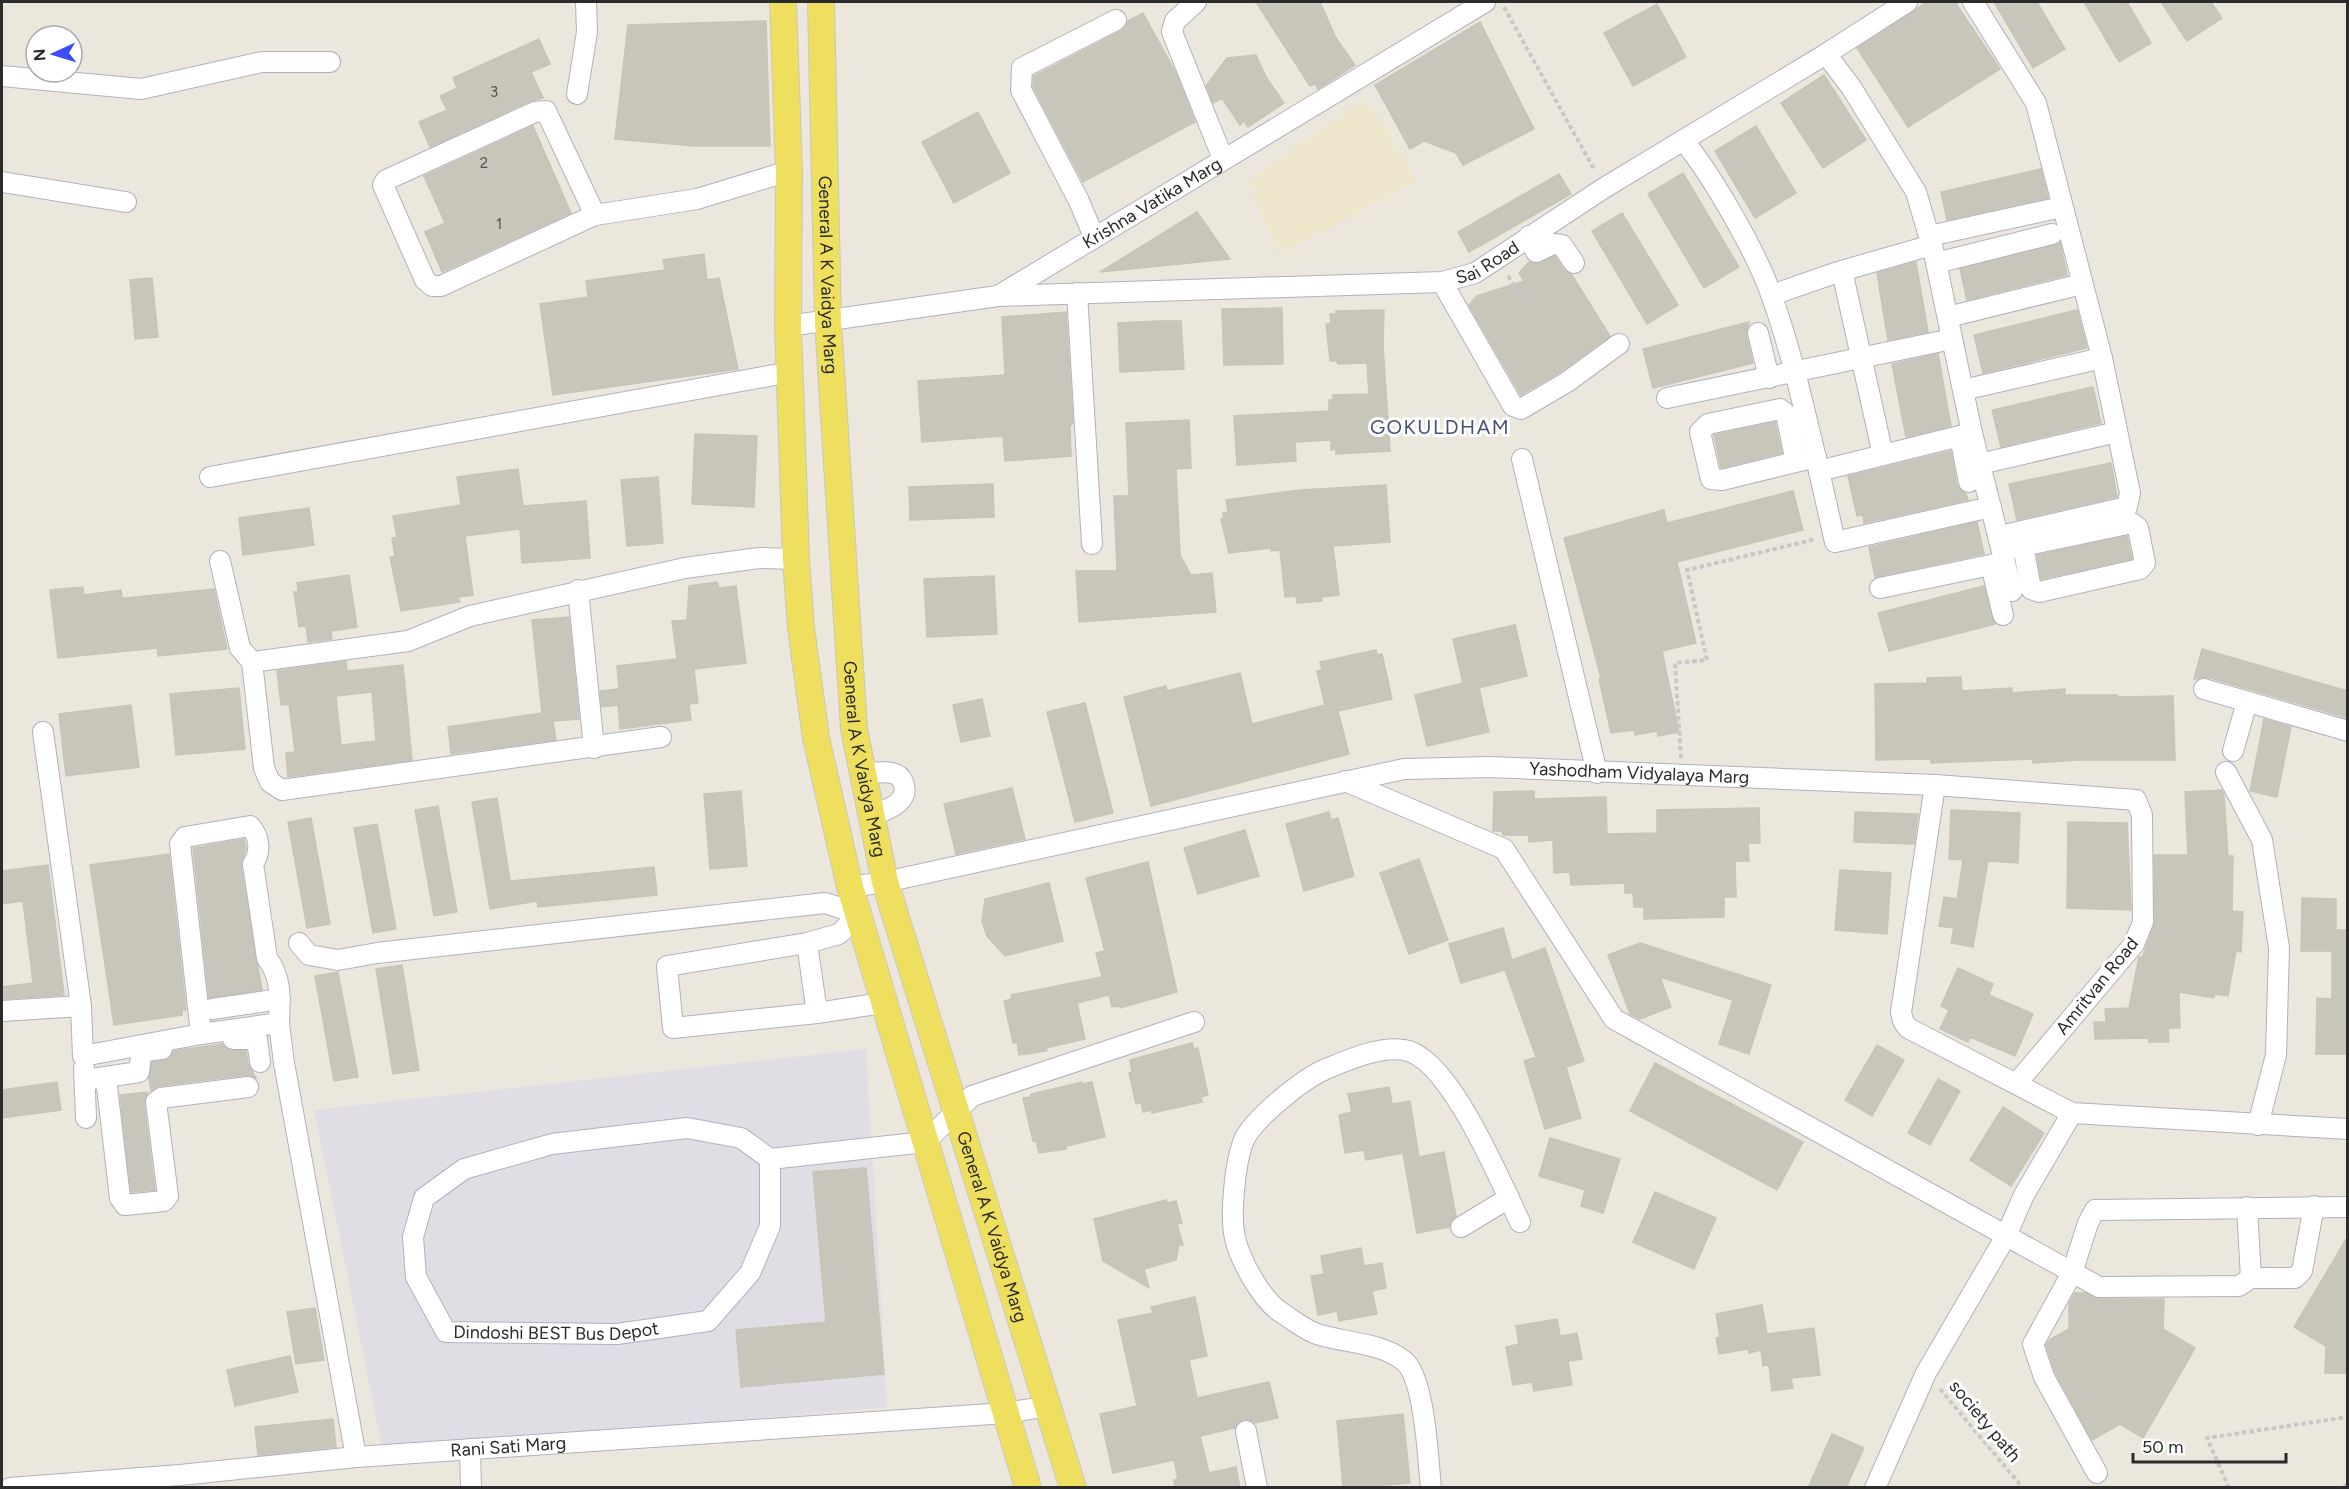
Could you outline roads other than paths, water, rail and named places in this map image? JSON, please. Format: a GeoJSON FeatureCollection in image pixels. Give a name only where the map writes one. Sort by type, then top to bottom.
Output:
{"type":"FeatureCollection","features":[{"type":"Feature","properties":{"kind":"main road","name":"General A K Vaidya Marg"},"geometry":{"type":"LineString","coordinates":[[783,2],[789,171],[788,326],[796,559],[801,628],[816,738],[850,887],[1028,1488]]}},
{"type":"Feature","properties":{"kind":"main road","name":"General A K Vaidya Marg"},"geometry":{"type":"LineString","coordinates":[[821,2],[828,322],[854,729],[885,882],[955,1114],[1073,1488]]}},
{"type":"Feature","properties":{"kind":"street"},"geometry":{"type":"LineString","coordinates":[[577,93],[587,32],[586,2]]}},
{"type":"Feature","properties":{"kind":"street"},"geometry":{"type":"LineString","coordinates":[[1196,2],[1175,21],[1172,32],[1224,159]]}},
{"type":"Feature","properties":{"kind":"street","name":"Krishna Vatika Marg"},"geometry":{"type":"LineString","coordinates":[[788,326],[998,296],[1485,2]]}},
{"type":"Feature","properties":{"kind":"street","name":"Sai Road"},"geometry":{"type":"LineString","coordinates":[[998,296],[1442,282],[1475,273],[1529,250],[1604,188],[1826,54],[1907,2]]}},
{"type":"Feature","properties":{"kind":"street"},"geometry":{"type":"LineString","coordinates":[[1880,588],[2127,507],[2130,493],[2102,358],[2036,103],[1973,2]]}},
{"type":"Feature","properties":{"kind":"street"},"geometry":{"type":"LineString","coordinates":[[1094,237],[1079,201],[1021,90],[1022,68],[1116,20]]}},
{"type":"Feature","properties":{"kind":"street"},"geometry":{"type":"LineString","coordinates":[[1826,54],[1851,87],[1916,192],[1932,248],[1963,390],[1968,482]]}},
{"type":"Feature","properties":{"kind":"street"},"geometry":{"type":"LineString","coordinates":[[2,76],[141,89],[262,62],[330,62]]}},
{"type":"Feature","properties":{"kind":"street"},"geometry":{"type":"LineString","coordinates":[[595,215],[546,111],[535,112],[386,180],[382,185],[425,280],[432,286],[441,286],[595,215],[697,199],[789,171]]}},
{"type":"Feature","properties":{"kind":"street"},"geometry":{"type":"LineString","coordinates":[[1684,141],[1696,156],[1726,207],[1772,295],[1795,372],[1835,542],[1986,508]]}},
{"type":"Feature","properties":{"kind":"street"},"geometry":{"type":"LineString","coordinates":[[2,182],[126,202]]}},
{"type":"Feature","properties":{"kind":"street"},"geometry":{"type":"LineString","coordinates":[[1772,295],[1842,271],[1932,248],[2062,207]]}},
{"type":"Feature","properties":{"kind":"street"},"geometry":{"type":"LineString","coordinates":[[1932,248],[2052,234]]}},
{"type":"Feature","properties":{"kind":"street"},"geometry":{"type":"LineString","coordinates":[[1529,250],[1553,244],[1562,245],[1574,263]]}},
{"type":"Feature","properties":{"kind":"street"},"geometry":{"type":"LineString","coordinates":[[1842,271],[1883,455]]}},
{"type":"Feature","properties":{"kind":"street"},"geometry":{"type":"LineString","coordinates":[[1442,282],[1513,406],[1521,408],[1545,396],[1619,345]]}},
{"type":"Feature","properties":{"kind":"street"},"geometry":{"type":"LineString","coordinates":[[1948,317],[2082,284]]}},
{"type":"Feature","properties":{"kind":"street"},"geometry":{"type":"LineString","coordinates":[[1077,293],[1092,544]]}},
{"type":"Feature","properties":{"kind":"street"},"geometry":{"type":"LineString","coordinates":[[1758,333],[1769,378]]}},
{"type":"Feature","properties":{"kind":"street"},"geometry":{"type":"LineString","coordinates":[[1667,398],[1952,339]]}},
{"type":"Feature","properties":{"kind":"street"},"geometry":{"type":"LineString","coordinates":[[1963,390],[2102,358]]}},
{"type":"Feature","properties":{"kind":"street"},"geometry":{"type":"LineString","coordinates":[[210,477],[791,372]]}},
{"type":"Feature","properties":{"kind":"street"},"geometry":{"type":"LineString","coordinates":[[1796,462],[1786,414],[1780,410],[1708,424],[1700,432],[1711,479],[1722,480],[1796,462],[1818,464],[1883,455],[1966,434]]}},
{"type":"Feature","properties":{"kind":"street"},"geometry":{"type":"LineString","coordinates":[[1980,464],[2117,432]]}},
{"type":"Feature","properties":{"kind":"street"},"geometry":{"type":"LineString","coordinates":[[1966,434],[1980,464],[1986,508],[1997,551],[2012,591]]}},
{"type":"Feature","properties":{"kind":"street"},"geometry":{"type":"LineString","coordinates":[[1522,459],[1597,773]]}},
{"type":"Feature","properties":{"kind":"street"},"geometry":{"type":"LineString","coordinates":[[1997,551],[2132,523],[2138,528],[2145,562],[2140,569],[2039,592],[2031,590],[2023,546]]}},
{"type":"Feature","properties":{"kind":"street"},"geometry":{"type":"LineString","coordinates":[[1997,551],[2003,615]]}},
{"type":"Feature","properties":{"kind":"street"},"geometry":{"type":"LineString","coordinates":[[252,662],[408,641],[470,616],[578,590],[702,565],[759,558],[796,559]]}},
{"type":"Feature","properties":{"kind":"street"},"geometry":{"type":"LineString","coordinates":[[219,561],[240,648],[252,662],[264,768],[270,782],[282,790],[661,737]]}},
{"type":"Feature","properties":{"kind":"street"},"geometry":{"type":"LineString","coordinates":[[578,590],[594,748]]}},
{"type":"Feature","properties":{"kind":"street"},"geometry":{"type":"LineString","coordinates":[[2204,690],[2348,731]]}},
{"type":"Feature","properties":{"kind":"street"},"geometry":{"type":"LineString","coordinates":[[2233,751],[2247,702]]}},
{"type":"Feature","properties":{"kind":"street"},"geometry":{"type":"LineString","coordinates":[[43,732],[81,1006],[87,1118]]}},
{"type":"Feature","properties":{"kind":"street","name":"Yashodham Vidyalaya Marg"},"geometry":{"type":"LineString","coordinates":[[850,887],[885,882],[1404,769],[1490,767],[1935,785]]}},
{"type":"Feature","properties":{"kind":"street"},"geometry":{"type":"LineString","coordinates":[[2226,772],[2262,840],[2279,948],[2276,1055],[2258,1125]]}},
{"type":"Feature","properties":{"kind":"street"},"geometry":{"type":"LineString","coordinates":[[863,774],[894,773],[902,779],[905,789],[902,801],[890,809],[871,816]]}},
{"type":"Feature","properties":{"kind":"street"},"geometry":{"type":"LineString","coordinates":[[1346,781],[1504,849],[1614,1019],[2099,1287],[2240,1286],[2251,1278],[2295,1278],[2299,1275],[2307,1252],[2314,1206]]}},
{"type":"Feature","properties":{"kind":"street"},"geometry":{"type":"LineString","coordinates":[[1935,785],[1901,1012],[1908,1028],[2073,1113],[2348,1129]]}},
{"type":"Feature","properties":{"kind":"street","name":"Amritvan Road"},"geometry":{"type":"LineString","coordinates":[[1935,785],[2129,799],[2136,800],[2142,814],[2143,922],[2139,934],[2134,944],[2017,1083]]}},
{"type":"Feature","properties":{"kind":"street"},"geometry":{"type":"LineString","coordinates":[[201,1034],[180,844],[185,837],[250,826],[256,832],[258,856],[253,864],[267,958],[276,970],[284,1063],[356,1457]]}},
{"type":"Feature","properties":{"kind":"street"},"geometry":{"type":"LineString","coordinates":[[299,943],[309,955],[338,960],[377,953],[825,903],[859,914],[839,934],[807,942],[667,966],[673,1028],[817,1013],[884,1003]]}},
{"type":"Feature","properties":{"kind":"street"},"geometry":{"type":"LineString","coordinates":[[807,942],[817,1013]]}},
{"type":"Feature","properties":{"kind":"street"},"geometry":{"type":"LineString","coordinates":[[212,1009],[280,999]]}},
{"type":"Feature","properties":{"kind":"street"},"geometry":{"type":"LineString","coordinates":[[2,1011],[81,1006]]}},
{"type":"Feature","properties":{"kind":"street"},"geometry":{"type":"LineString","coordinates":[[770,1159],[925,1142],[972,1096],[1194,1022]]}},
{"type":"Feature","properties":{"kind":"street"},"geometry":{"type":"LineString","coordinates":[[83,1056],[201,1034],[279,1023]]}},
{"type":"Feature","properties":{"kind":"street"},"geometry":{"type":"LineString","coordinates":[[85,1080],[139,1072],[141,1056],[145,1051],[249,1037],[257,1039],[260,1062]]}},
{"type":"Feature","properties":{"kind":"street"},"geometry":{"type":"LineString","coordinates":[[1431,1488],[1420,1391],[1405,1361],[1373,1347],[1316,1334],[1277,1309],[1258,1289],[1235,1242],[1234,1172],[1245,1138],[1274,1105],[1317,1073],[1362,1054],[1404,1050],[1428,1061],[1450,1089],[1470,1121],[1520,1222]]}},
{"type":"Feature","properties":{"kind":"street"},"geometry":{"type":"LineString","coordinates":[[106,1078],[120,1198],[125,1205],[164,1202],[168,1196],[156,1102],[161,1098],[248,1087]]}},
{"type":"Feature","properties":{"kind":"street"},"geometry":{"type":"LineString","coordinates":[[1875,1488],[1926,1373],[2006,1236],[2024,1195],[2073,1113]]}},
{"type":"Feature","properties":{"kind":"street","name":"Dindoshi BEST Bus Depot"},"geometry":{"type":"LineString","coordinates":[[687,1128],[741,1138],[770,1159],[770,1226],[750,1273],[708,1321],[617,1334],[446,1332],[416,1277],[413,1237],[424,1198],[464,1169],[552,1144],[687,1128]]}},
{"type":"Feature","properties":{"kind":"street"},"geometry":{"type":"LineString","coordinates":[[1461,1227],[1509,1198]]}},
{"type":"Feature","properties":{"kind":"street"},"geometry":{"type":"LineString","coordinates":[[2247,1207],[2251,1278]]}},
{"type":"Feature","properties":{"kind":"street"},"geometry":{"type":"LineString","coordinates":[[2097,1473],[2044,1377],[2033,1351],[2036,1335],[2072,1272],[2088,1223],[2099,1209],[2348,1207]]}},
{"type":"Feature","properties":{"kind":"street","name":"Rani Sati Marg"},"geometry":{"type":"LineString","coordinates":[[10,1488],[181,1481],[356,1457],[470,1455],[1006,1413],[1048,1406]]}},
{"type":"Feature","properties":{"kind":"street"},"geometry":{"type":"LineString","coordinates":[[1246,1431],[1257,1488]]}},
{"type":"Feature","properties":{"kind":"street"},"geometry":{"type":"LineString","coordinates":[[470,1455],[471,1488]]}},
{"type":"Feature","properties":{"kind":"district","name":"GOKULDHAM"},"geometry":{"type":"Point","coordinates":[1440,427]}}]}
